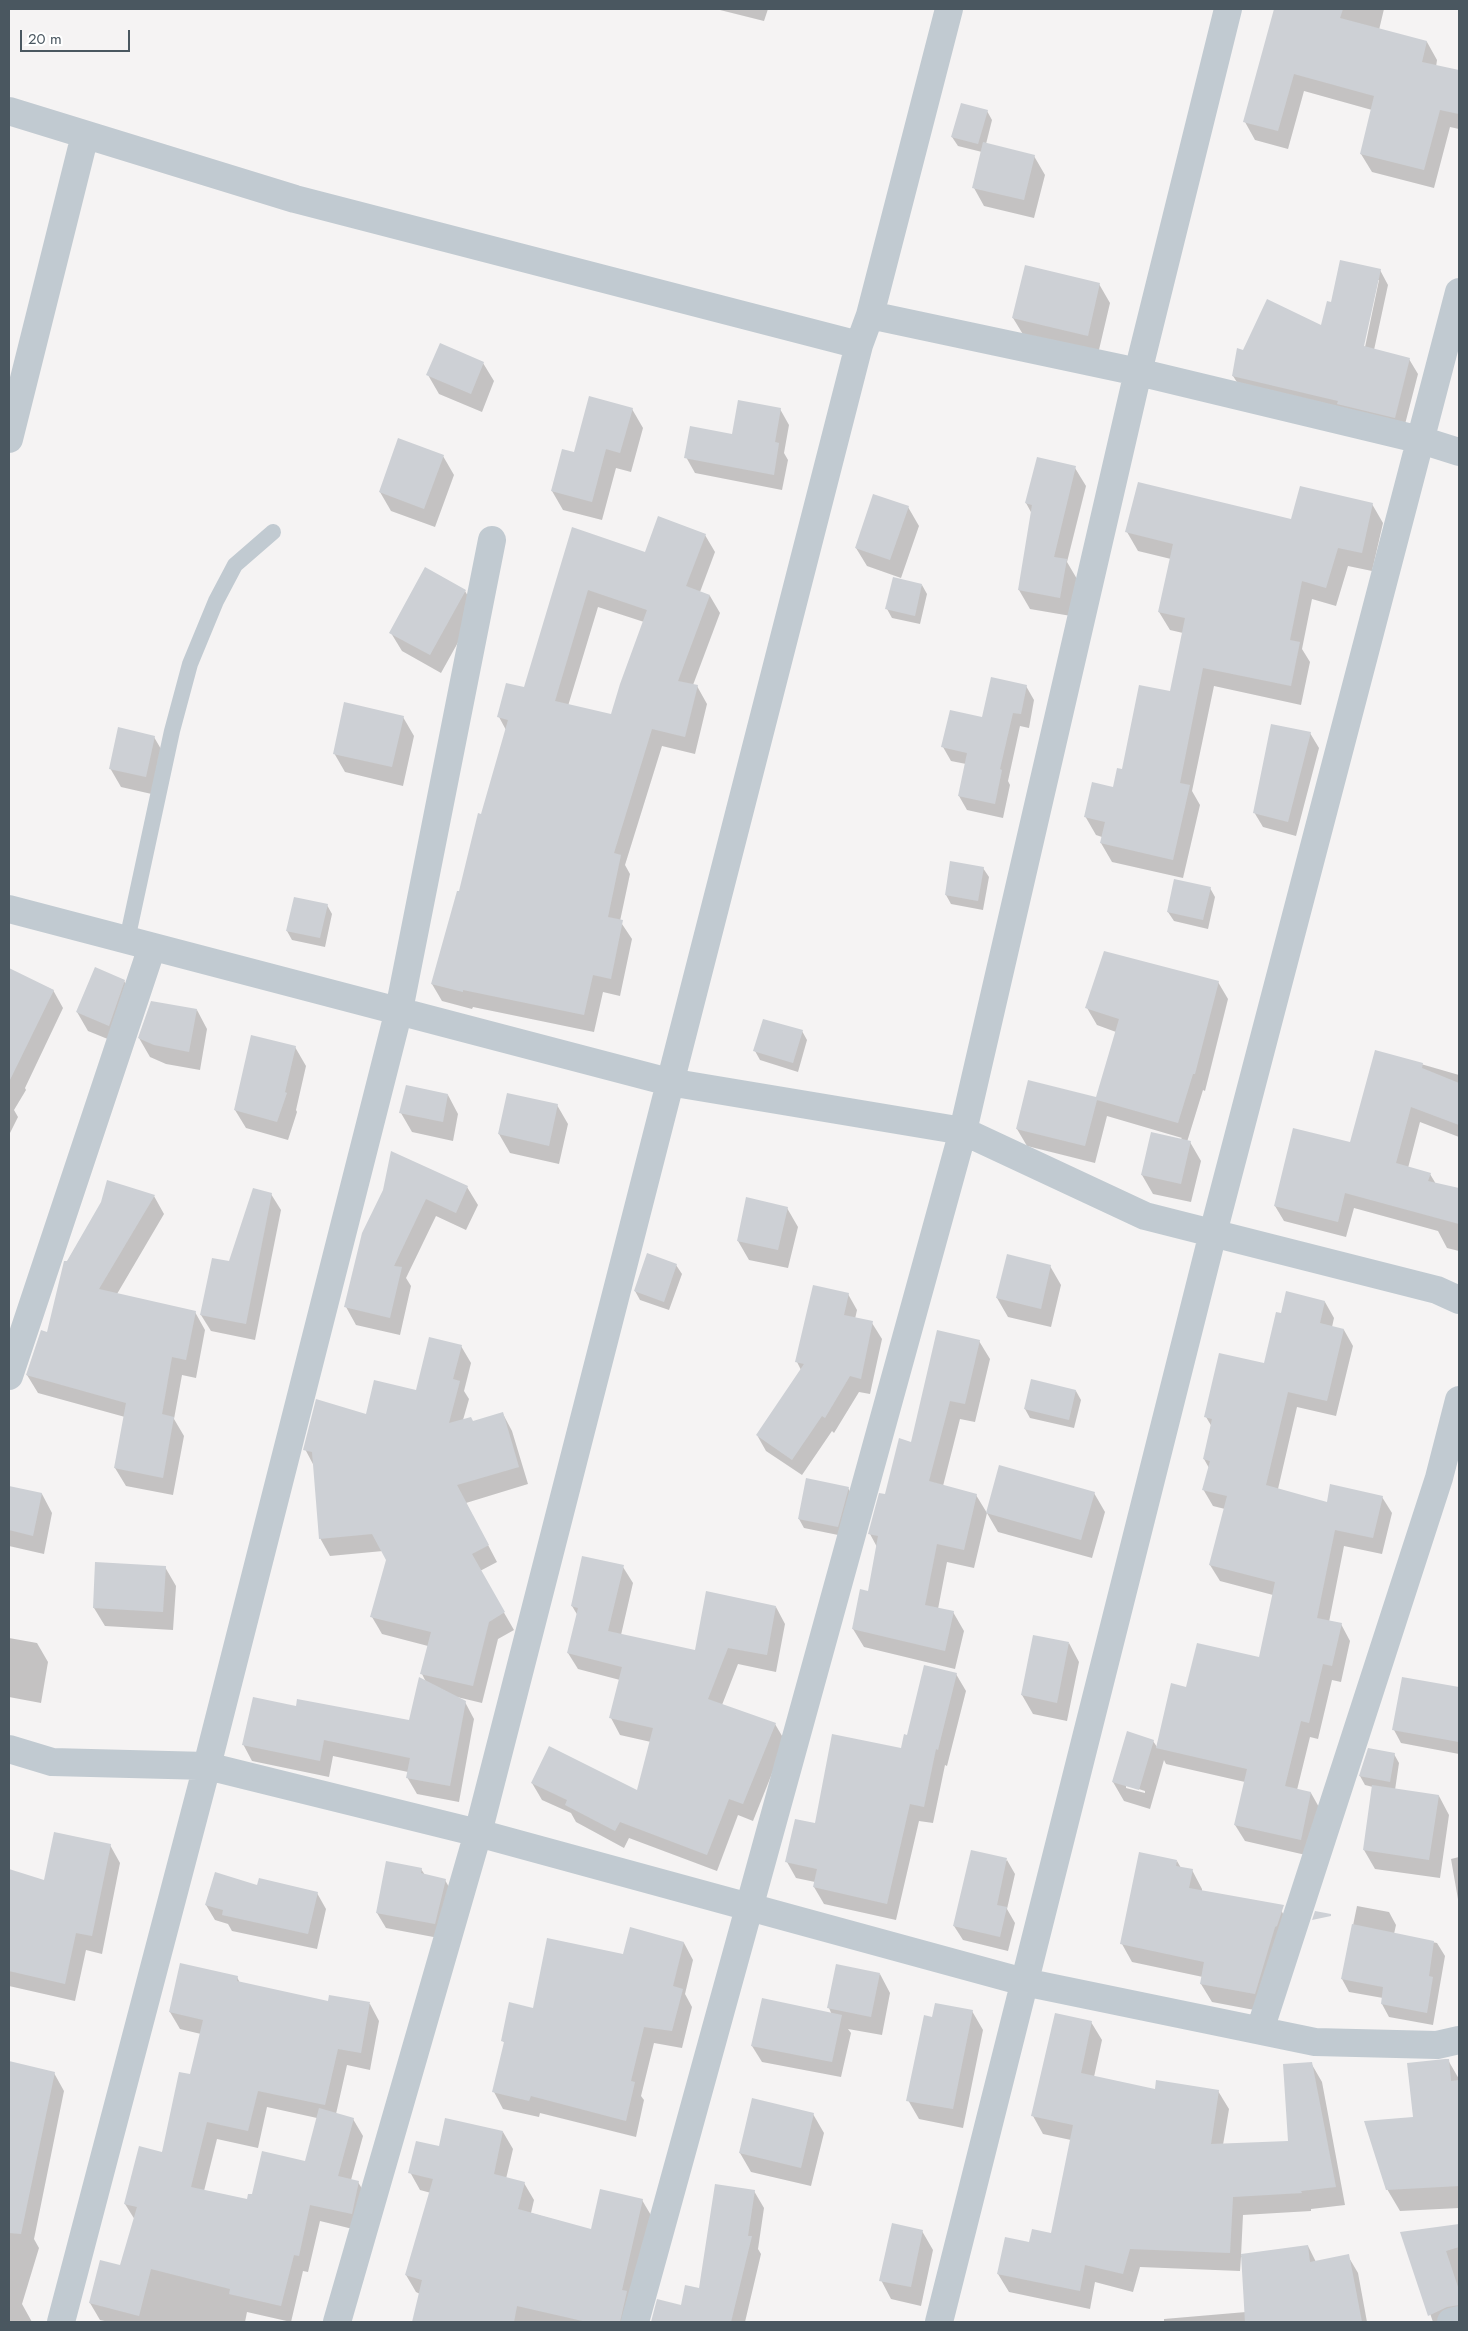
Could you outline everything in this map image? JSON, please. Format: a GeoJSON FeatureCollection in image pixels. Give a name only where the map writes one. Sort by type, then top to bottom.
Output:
{"type":"FeatureCollection","features":[{"type":"Feature","properties":{"kind":"street"},"geometry":{"type":"LineString","coordinates":[[337,2322],[478,1834],[859,345],[870,315],[949,9]]}},
{"type":"Feature","properties":{"kind":"street"},"geometry":{"type":"LineString","coordinates":[[635,2322],[963,1132],[1138,372],[1228,9]]}},
{"type":"Feature","properties":{"kind":"street"},"geometry":{"type":"LineString","coordinates":[[9,111],[295,199],[859,345]]}},
{"type":"Feature","properties":{"kind":"street"},"geometry":{"type":"LineString","coordinates":[[9,439],[85,135]]}},
{"type":"Feature","properties":{"kind":"street"},"geometry":{"type":"LineString","coordinates":[[939,2322],[1213,1233],[1459,292]]}},
{"type":"Feature","properties":{"kind":"street"},"geometry":{"type":"LineString","coordinates":[[870,315],[1138,372],[1421,440],[1459,452]]}},
{"type":"Feature","properties":{"kind":"street"},"geometry":{"type":"LineString","coordinates":[[61,2322],[207,1766],[399,1010],[492,540]]}},
{"type":"Feature","properties":{"kind":"street"},"geometry":{"type":"LineString","coordinates":[[9,909],[669,1082],[963,1132],[1145,1216],[1437,1290],[1459,1300]]}},
{"type":"Feature","properties":{"kind":"street"},"geometry":{"type":"LineString","coordinates":[[9,1376],[140,944]]}},
{"type":"Feature","properties":{"kind":"street"},"geometry":{"type":"LineString","coordinates":[[1260,2030],[1439,1478],[1459,1400]]}},
{"type":"Feature","properties":{"kind":"street"},"geometry":{"type":"LineString","coordinates":[[9,1749],[52,1762],[207,1766],[478,1834],[1024,1982],[1315,2042],[1437,2045],[1459,2040]]}},
{"type":"Feature","properties":{"kind":"street"},"geometry":{"type":"LineString","coordinates":[[1451,2322],[1459,2320]]}},
{"type":"Feature","properties":{"kind":"lane"},"geometry":{"type":"LineString","coordinates":[[140,944],[172,731],[190,664],[216,601],[235,565],[273,532]]}},
{"type":"Feature","properties":{"kind":"building"},"geometry":{"type":"Polygon","coordinates":[[[1274,9],[1343,9],[1340,18],[1427,41],[1422,62],[1459,70],[1459,114],[1440,110],[1424,170],[1360,154],[1374,96],[1294,74],[1278,131],[1243,122],[1274,9]]]}},
{"type":"Feature","properties":{"kind":"building"},"geometry":{"type":"Polygon","coordinates":[[[961,103],[988,110],[978,144],[951,137],[961,103]]]}},
{"type":"Feature","properties":{"kind":"building"},"geometry":{"type":"Polygon","coordinates":[[[983,142],[1035,155],[1024,200],[972,188],[983,142]]]}},
{"type":"Feature","properties":{"kind":"building"},"geometry":{"type":"Polygon","coordinates":[[[1340,260],[1381,269],[1364,346],[1410,358],[1395,418],[1337,404],[1338,401],[1232,376],[1237,348],[1243,350],[1267,299],[1321,325],[1327,301],[1331,302],[1340,260]]]}},
{"type":"Feature","properties":{"kind":"building"},"geometry":{"type":"Polygon","coordinates":[[[1025,265],[1100,283],[1088,336],[1012,318],[1025,265]]]}},
{"type":"Feature","properties":{"kind":"building"},"geometry":{"type":"Polygon","coordinates":[[[440,343],[484,362],[471,394],[426,375],[440,343]]]}},
{"type":"Feature","properties":{"kind":"building"},"geometry":{"type":"Polygon","coordinates":[[[589,396],[633,408],[620,453],[606,449],[592,502],[551,491],[562,449],[574,452],[589,396]]]}},
{"type":"Feature","properties":{"kind":"building"},"geometry":{"type":"Polygon","coordinates":[[[738,400],[781,408],[775,442],[779,443],[774,475],[684,458],[690,426],[732,434],[738,400]]]}},
{"type":"Feature","properties":{"kind":"building"},"geometry":{"type":"Polygon","coordinates":[[[398,438],[444,455],[424,509],[379,492],[398,438]]]}},
{"type":"Feature","properties":{"kind":"building"},"geometry":{"type":"Polygon","coordinates":[[[1037,457],[1076,466],[1054,557],[1067,559],[1060,598],[1018,590],[1032,505],[1025,503],[1037,457]]]}},
{"type":"Feature","properties":{"kind":"building"},"geometry":{"type":"Polygon","coordinates":[[[1138,482],[1291,519],[1300,486],[1373,503],[1362,553],[1338,548],[1326,588],[1302,581],[1290,640],[1300,642],[1291,686],[1203,668],[1180,783],[1190,785],[1173,860],[1100,843],[1105,822],[1084,817],[1092,782],[1113,787],[1117,768],[1122,769],[1139,685],[1170,691],[1185,618],[1158,612],[1173,544],[1125,532],[1138,482]]]}},
{"type":"Feature","properties":{"kind":"building"},"geometry":{"type":"Polygon","coordinates":[[[873,494],[909,506],[890,560],[855,548],[873,494]]]}},
{"type":"Feature","properties":{"kind":"building"},"geometry":{"type":"Polygon","coordinates":[[[658,516],[706,534],[686,586],[710,595],[678,681],[698,685],[685,737],[652,729],[614,853],[621,855],[608,917],[623,920],[611,979],[593,975],[584,1015],[431,984],[457,891],[459,891],[478,813],[481,814],[508,720],[497,717],[506,683],[524,687],[572,527],[645,552],[658,516]],[[588,590],[555,701],[611,714],[647,610],[588,590]]]}},
{"type":"Feature","properties":{"kind":"building"},"geometry":{"type":"Polygon","coordinates":[[[425,567],[466,590],[430,655],[389,633],[425,567]]]}},
{"type":"Feature","properties":{"kind":"building"},"geometry":{"type":"Polygon","coordinates":[[[893,577],[922,584],[915,616],[885,609],[893,577]]]}},
{"type":"Feature","properties":{"kind":"building"},"geometry":{"type":"Polygon","coordinates":[[[991,677],[1027,685],[1021,714],[1013,713],[1000,769],[1002,770],[995,804],[958,796],[967,753],[941,747],[950,710],[982,717],[991,677]]]}},
{"type":"Feature","properties":{"kind":"building"},"geometry":{"type":"Polygon","coordinates":[[[344,702],[404,716],[392,767],[333,754],[344,702]]]}},
{"type":"Feature","properties":{"kind":"building"},"geometry":{"type":"Polygon","coordinates":[[[1271,724],[1311,732],[1288,822],[1253,813],[1271,724]]]}},
{"type":"Feature","properties":{"kind":"building"},"geometry":{"type":"Polygon","coordinates":[[[118,727],[155,736],[146,777],[109,769],[118,727]]]}},
{"type":"Feature","properties":{"kind":"building"},"geometry":{"type":"Polygon","coordinates":[[[950,861],[984,867],[978,901],[945,895],[950,861]]]}},
{"type":"Feature","properties":{"kind":"building"},"geometry":{"type":"Polygon","coordinates":[[[1174,879],[1211,887],[1203,920],[1167,912],[1174,879]]]}},
{"type":"Feature","properties":{"kind":"building"},"geometry":{"type":"Polygon","coordinates":[[[294,897],[328,904],[320,938],[286,931],[294,897]]]}},
{"type":"Feature","properties":{"kind":"building"},"geometry":{"type":"Polygon","coordinates":[[[1104,951],[1219,981],[1195,1074],[1193,1074],[1178,1123],[1097,1100],[1085,1146],[1016,1129],[1028,1080],[1096,1097],[1119,1019],[1085,1008],[1104,951]]]}},
{"type":"Feature","properties":{"kind":"building"},"geometry":{"type":"Polygon","coordinates":[[[95,967],[125,980],[109,1026],[76,1012],[95,967]]]}},
{"type":"Feature","properties":{"kind":"building"},"geometry":{"type":"Polygon","coordinates":[[[9,968],[54,990],[9,1082],[9,968]]]}},
{"type":"Feature","properties":{"kind":"building"},"geometry":{"type":"Polygon","coordinates":[[[151,1001],[197,1009],[189,1052],[154,1045],[138,1038],[151,1001]]]}},
{"type":"Feature","properties":{"kind":"building"},"geometry":{"type":"Polygon","coordinates":[[[763,1019],[803,1030],[793,1063],[753,1051],[763,1019]]]}},
{"type":"Feature","properties":{"kind":"building"},"geometry":{"type":"Polygon","coordinates":[[[251,1035],[296,1046],[285,1092],[287,1093],[277,1122],[234,1110],[251,1035]]]}},
{"type":"Feature","properties":{"kind":"building"},"geometry":{"type":"Polygon","coordinates":[[[1375,1050],[1423,1063],[1422,1068],[1459,1083],[1459,1125],[1411,1107],[1396,1163],[1431,1173],[1428,1181],[1459,1188],[1459,1224],[1345,1193],[1338,1222],[1274,1206],[1293,1128],[1350,1142],[1375,1050]]]}},
{"type":"Feature","properties":{"kind":"building"},"geometry":{"type":"Polygon","coordinates":[[[406,1085],[448,1094],[443,1122],[399,1113],[406,1085]]]}},
{"type":"Feature","properties":{"kind":"building"},"geometry":{"type":"Polygon","coordinates":[[[507,1093],[558,1104],[549,1146],[498,1134],[507,1093]]]}},
{"type":"Feature","properties":{"kind":"building"},"geometry":{"type":"Polygon","coordinates":[[[1151,1132],[1191,1141],[1181,1184],[1141,1175],[1151,1132]]]}},
{"type":"Feature","properties":{"kind":"building"},"geometry":{"type":"Polygon","coordinates":[[[391,1151],[468,1186],[456,1213],[426,1199],[394,1266],[402,1267],[390,1318],[344,1307],[362,1233],[383,1190],[391,1151]]]}},
{"type":"Feature","properties":{"kind":"building"},"geometry":{"type":"Polygon","coordinates":[[[107,1180],[155,1195],[99,1289],[196,1311],[186,1360],[172,1357],[162,1414],[174,1417],[163,1478],[114,1468],[126,1403],[26,1375],[41,1330],[47,1332],[64,1261],[67,1261],[101,1202],[107,1180]]]}},
{"type":"Feature","properties":{"kind":"building"},"geometry":{"type":"Polygon","coordinates":[[[253,1188],[272,1193],[246,1324],[200,1315],[212,1258],[229,1261],[253,1188]]]}},
{"type":"Feature","properties":{"kind":"building"},"geometry":{"type":"Polygon","coordinates":[[[746,1197],[788,1207],[778,1250],[737,1241],[746,1197]]]}},
{"type":"Feature","properties":{"kind":"building"},"geometry":{"type":"Polygon","coordinates":[[[647,1253],[677,1264],[664,1302],[634,1291],[647,1253]]]}},
{"type":"Feature","properties":{"kind":"building"},"geometry":{"type":"Polygon","coordinates":[[[1007,1254],[1051,1265],[1041,1309],[996,1298],[1007,1254]]]}},
{"type":"Feature","properties":{"kind":"building"},"geometry":{"type":"Polygon","coordinates":[[[813,1285],[849,1293],[844,1315],[873,1321],[861,1379],[850,1376],[825,1418],[822,1416],[792,1460],[756,1435],[804,1364],[795,1362],[813,1285]]]}},
{"type":"Feature","properties":{"kind":"building"},"geometry":{"type":"Polygon","coordinates":[[[1286,1291],[1325,1301],[1320,1323],[1344,1329],[1327,1401],[1288,1392],[1266,1485],[1327,1502],[1330,1484],[1383,1496],[1373,1538],[1335,1530],[1317,1618],[1342,1623],[1332,1666],[1323,1664],[1309,1723],[1301,1721],[1285,1786],[1311,1792],[1301,1840],[1234,1825],[1247,1769],[1156,1748],[1171,1683],[1186,1687],[1197,1643],[1259,1657],[1275,1582],[1209,1565],[1227,1496],[1202,1490],[1210,1461],[1203,1459],[1212,1419],[1204,1417],[1219,1353],[1264,1363],[1276,1312],[1281,1313],[1286,1291]]]}},
{"type":"Feature","properties":{"kind":"building"},"geometry":{"type":"Polygon","coordinates":[[[937,1330],[980,1340],[965,1404],[950,1401],[929,1481],[977,1494],[964,1550],[937,1544],[925,1605],[954,1611],[945,1651],[852,1629],[860,1589],[868,1591],[878,1536],[868,1534],[879,1493],[885,1494],[899,1438],[911,1442],[937,1330]]]}},
{"type":"Feature","properties":{"kind":"building"},"geometry":{"type":"Polygon","coordinates":[[[429,1337],[462,1345],[453,1379],[460,1381],[449,1423],[471,1417],[473,1421],[503,1412],[519,1467],[457,1485],[489,1545],[472,1554],[505,1612],[489,1622],[473,1686],[420,1674],[431,1632],[370,1617],[386,1560],[372,1534],[319,1539],[312,1452],[303,1450],[316,1399],[366,1414],[374,1380],[416,1390],[429,1337]]]}},
{"type":"Feature","properties":{"kind":"building"},"geometry":{"type":"Polygon","coordinates":[[[1031,1379],[1076,1390],[1069,1420],[1024,1409],[1031,1379]]]}},
{"type":"Feature","properties":{"kind":"building"},"geometry":{"type":"Polygon","coordinates":[[[999,1465],[1095,1492],[1081,1540],[986,1513],[999,1465]]]}},
{"type":"Feature","properties":{"kind":"building"},"geometry":{"type":"Polygon","coordinates":[[[806,1478],[849,1487],[838,1527],[798,1519],[806,1478]]]}},
{"type":"Feature","properties":{"kind":"building"},"geometry":{"type":"Polygon","coordinates":[[[9,1486],[42,1493],[33,1536],[9,1530],[9,1486]]]}},
{"type":"Feature","properties":{"kind":"building"},"geometry":{"type":"Polygon","coordinates":[[[582,1556],[624,1565],[608,1631],[695,1650],[706,1591],[776,1606],[767,1655],[728,1648],[708,1699],[776,1723],[743,1804],[729,1799],[707,1855],[620,1822],[615,1831],[565,1805],[567,1800],[531,1783],[549,1746],[637,1790],[653,1728],[609,1718],[622,1667],[567,1653],[578,1608],[571,1606],[582,1556]]]}},
{"type":"Feature","properties":{"kind":"building"},"geometry":{"type":"Polygon","coordinates":[[[95,1562],[166,1566],[163,1612],[93,1608],[95,1562]]]}},
{"type":"Feature","properties":{"kind":"building"},"geometry":{"type":"Polygon","coordinates":[[[1033,1635],[1069,1642],[1057,1703],[1021,1695],[1033,1635]]]}},
{"type":"Feature","properties":{"kind":"building"},"geometry":{"type":"Polygon","coordinates":[[[924,1665],[957,1673],[938,1750],[936,1749],[924,1807],[910,1804],[887,1904],[813,1887],[817,1869],[785,1862],[795,1819],[815,1823],[832,1734],[901,1748],[904,1734],[907,1735],[924,1665]]]}},
{"type":"Feature","properties":{"kind":"building"},"geometry":{"type":"Polygon","coordinates":[[[419,1677],[466,1701],[450,1786],[406,1778],[410,1758],[324,1740],[320,1761],[242,1745],[253,1697],[296,1706],[297,1699],[409,1720],[419,1677]]]}},
{"type":"Feature","properties":{"kind":"building"},"geometry":{"type":"Polygon","coordinates":[[[1402,1677],[1459,1687],[1459,1742],[1392,1730],[1402,1677]]]}},
{"type":"Feature","properties":{"kind":"building"},"geometry":{"type":"Polygon","coordinates":[[[1127,1731],[1154,1740],[1139,1790],[1112,1782],[1127,1731]]]}},
{"type":"Feature","properties":{"kind":"building"},"geometry":{"type":"Polygon","coordinates":[[[1368,1748],[1395,1753],[1390,1782],[1359,1776],[1368,1748]]]}},
{"type":"Feature","properties":{"kind":"building"},"geometry":{"type":"Polygon","coordinates":[[[1372,1785],[1439,1795],[1429,1860],[1363,1850],[1372,1785]]]}},
{"type":"Feature","properties":{"kind":"building"},"geometry":{"type":"Polygon","coordinates":[[[54,1832],[111,1844],[92,1936],[76,1933],[65,1984],[9,1971],[9,1869],[44,1880],[54,1832]]]}},
{"type":"Feature","properties":{"kind":"building"},"geometry":{"type":"Polygon","coordinates":[[[971,1850],[1007,1858],[997,1905],[1007,1907],[1000,1937],[953,1926],[971,1850]]]}},
{"type":"Feature","properties":{"kind":"building"},"geometry":{"type":"Polygon","coordinates":[[[1139,1852],[1177,1860],[1176,1866],[1193,1869],[1189,1888],[1284,1905],[1275,1927],[1255,1994],[1200,1984],[1204,1962],[1120,1944],[1139,1852]]]}},
{"type":"Feature","properties":{"kind":"building"},"geometry":{"type":"Polygon","coordinates":[[[386,1861],[422,1868],[421,1873],[446,1879],[435,1924],[376,1913],[386,1861]]]}},
{"type":"Feature","properties":{"kind":"building"},"geometry":{"type":"Polygon","coordinates":[[[215,1872],[257,1885],[259,1878],[318,1892],[308,1934],[222,1915],[223,1910],[205,1905],[215,1872]]]}},
{"type":"Feature","properties":{"kind":"building"},"geometry":{"type":"Polygon","coordinates":[[[1315,1911],[1331,1914],[1331,1916],[1312,1920],[1315,1911]]]}},
{"type":"Feature","properties":{"kind":"building"},"geometry":{"type":"Polygon","coordinates":[[[1352,1924],[1434,1941],[1429,1976],[1433,1977],[1427,2013],[1381,2004],[1383,1987],[1341,1979],[1352,1924]]]}},
{"type":"Feature","properties":{"kind":"building"},"geometry":{"type":"Polygon","coordinates":[[[630,1927],[684,1942],[673,1986],[683,1989],[672,2031],[644,2027],[631,2081],[635,2082],[626,2121],[531,2096],[529,2101],[492,2092],[504,2042],[501,2041],[509,2002],[533,2008],[547,1938],[623,1954],[630,1927]]]}},
{"type":"Feature","properties":{"kind":"building"},"geometry":{"type":"Polygon","coordinates":[[[180,1963],[238,1976],[237,1981],[328,2001],[329,1995],[370,2002],[361,2053],[338,2049],[325,2105],[258,2091],[248,2131],[207,2122],[191,2187],[247,2199],[248,2194],[252,2194],[262,2151],[305,2161],[319,2108],[354,2118],[338,2176],[359,2181],[352,2214],[310,2205],[299,2256],[294,2255],[281,2306],[229,2294],[230,2289],[151,2269],[139,2316],[89,2303],[100,2260],[120,2265],[137,2207],[124,2204],[139,2146],[162,2152],[179,2072],[190,2074],[203,2020],[169,2012],[180,1963]]]}},
{"type":"Feature","properties":{"kind":"building"},"geometry":{"type":"Polygon","coordinates":[[[836,1964],[880,1973],[871,2017],[827,2008],[836,1964]]]}},
{"type":"Feature","properties":{"kind":"building"},"geometry":{"type":"Polygon","coordinates":[[[762,1998],[842,2015],[832,2062],[751,2046],[762,1998]]]}},
{"type":"Feature","properties":{"kind":"building"},"geometry":{"type":"Polygon","coordinates":[[[935,2003],[973,2010],[953,2109],[906,2101],[924,2015],[932,2017],[935,2003]]]}},
{"type":"Feature","properties":{"kind":"building"},"geometry":{"type":"Polygon","coordinates":[[[1055,2013],[1092,2021],[1081,2073],[1155,2089],[1156,2080],[1219,2090],[1211,2144],[1288,2141],[1283,2064],[1312,2062],[1336,2187],[1301,2191],[1302,2193],[1233,2197],[1230,2253],[1130,2249],[1123,2274],[1085,2265],[1080,2291],[997,2274],[1005,2237],[1029,2242],[1032,2229],[1051,2233],[1073,2125],[1031,2116],[1055,2013]]]}},
{"type":"Feature","properties":{"kind":"building"},"geometry":{"type":"Polygon","coordinates":[[[1449,2059],[1451,2081],[1459,2080],[1459,2186],[1386,2190],[1364,2121],[1413,2117],[1407,2063],[1449,2059]]]}},
{"type":"Feature","properties":{"kind":"building"},"geometry":{"type":"Polygon","coordinates":[[[9,2061],[55,2072],[21,2234],[9,2233],[9,2061]]]}},
{"type":"Feature","properties":{"kind":"building"},"geometry":{"type":"Polygon","coordinates":[[[752,2098],[814,2113],[801,2168],[739,2153],[752,2098]]]}},
{"type":"Feature","properties":{"kind":"building"},"geometry":{"type":"Polygon","coordinates":[[[445,2118],[503,2131],[494,2174],[525,2182],[518,2209],[591,2229],[600,2189],[643,2199],[622,2290],[627,2291],[620,2322],[587,2322],[517,2306],[514,2322],[412,2322],[422,2280],[405,2275],[433,2179],[408,2173],[416,2141],[439,2146],[445,2118]]]}},
{"type":"Feature","properties":{"kind":"building"},"geometry":{"type":"Polygon","coordinates":[[[715,2184],[755,2190],[748,2236],[752,2236],[731,2322],[651,2322],[657,2299],[681,2305],[685,2285],[699,2288],[715,2184]]]}},
{"type":"Feature","properties":{"kind":"building"},"geometry":{"type":"Polygon","coordinates":[[[892,2223],[923,2230],[911,2287],[879,2281],[892,2223]]]}},
{"type":"Feature","properties":{"kind":"building"},"geometry":{"type":"Polygon","coordinates":[[[1459,2224],[1459,2247],[1446,2251],[1459,2290],[1459,2305],[1447,2307],[1428,2316],[1400,2232],[1459,2224]]]}},
{"type":"Feature","properties":{"kind":"building"},"geometry":{"type":"Polygon","coordinates":[[[1308,2245],[1310,2262],[1349,2254],[1362,2322],[1245,2322],[1241,2254],[1308,2245]]]}}]}
